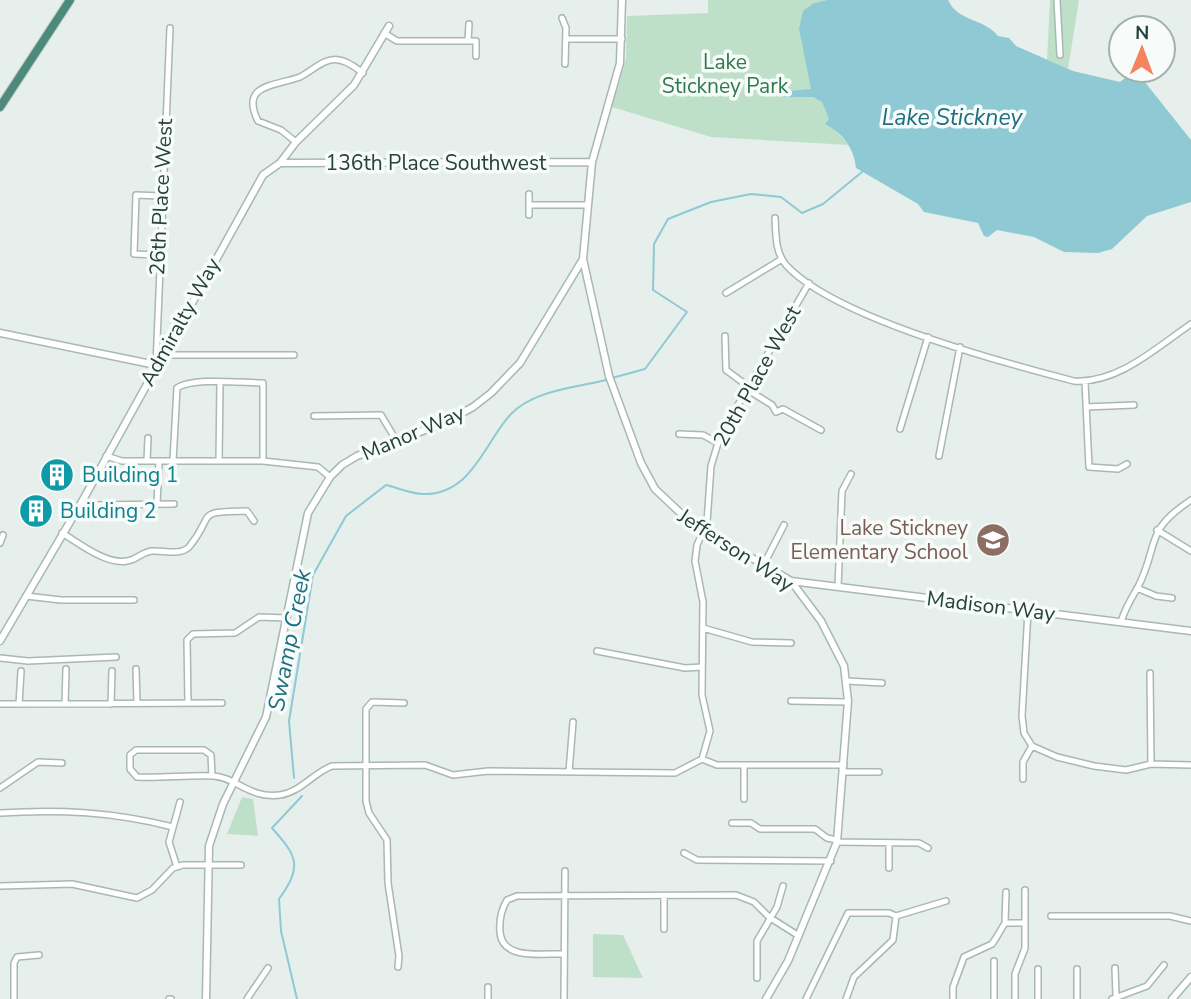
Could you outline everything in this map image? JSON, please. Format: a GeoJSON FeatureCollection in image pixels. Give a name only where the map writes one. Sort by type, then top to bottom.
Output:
{"type":"FeatureCollection","features":[{"type":"Feature","properties":{"kind":"highway"},"geometry":{"type":"LineString","coordinates":[[0,107],[70,0]]}},
{"type":"Feature","properties":{"kind":"street","name":"Manor Way"},"geometry":{"type":"LineString","coordinates":[[206,999],[206,864],[213,827],[267,717],[303,530],[316,498],[330,477],[357,456],[446,422],[491,393],[520,363],[583,259],[592,162],[620,63],[622,0]]}},
{"type":"Feature","properties":{"kind":"street"},"geometry":{"type":"LineString","coordinates":[[1057,0],[1060,55]]}},
{"type":"Feature","properties":{"kind":"street"},"geometry":{"type":"LineString","coordinates":[[562,18],[566,38],[565,64]]}},
{"type":"Feature","properties":{"kind":"street"},"geometry":{"type":"LineString","coordinates":[[468,24],[468,41]]}},
{"type":"Feature","properties":{"kind":"street","name":"Admiralty Way"},"geometry":{"type":"LineString","coordinates":[[0,641],[82,501],[263,174],[280,163],[296,142],[363,73],[389,26]]}},
{"type":"Feature","properties":{"kind":"street","name":"26th Place West"},"geometry":{"type":"LineString","coordinates":[[156,365],[158,255],[170,28]]}},
{"type":"Feature","properties":{"kind":"street"},"geometry":{"type":"LineString","coordinates":[[384,33],[397,40],[475,41],[476,56]]}},
{"type":"Feature","properties":{"kind":"street"},"geometry":{"type":"LineString","coordinates":[[566,38],[622,40]]}},
{"type":"Feature","properties":{"kind":"street"},"geometry":{"type":"LineString","coordinates":[[296,142],[281,130],[258,121],[253,105],[255,96],[266,86],[302,76],[328,60],[338,59],[363,73]]}},
{"type":"Feature","properties":{"kind":"street","name":"136th Place Southwest"},"geometry":{"type":"LineString","coordinates":[[280,163],[592,162]]}},
{"type":"Feature","properties":{"kind":"street"},"geometry":{"type":"LineString","coordinates":[[529,194],[529,215]]}},
{"type":"Feature","properties":{"kind":"street"},"geometry":{"type":"LineString","coordinates":[[158,255],[134,254],[136,195],[161,196]]}},
{"type":"Feature","properties":{"kind":"street"},"geometry":{"type":"LineString","coordinates":[[529,205],[587,205]]}},
{"type":"Feature","properties":{"kind":"street"},"geometry":{"type":"LineString","coordinates":[[775,218],[777,250],[782,259],[809,283],[898,327],[1057,376],[1085,382],[1114,374],[1191,324]]}},
{"type":"Feature","properties":{"kind":"street","name":"Jefferson Way"},"geometry":{"type":"LineString","coordinates":[[583,259],[609,376],[641,463],[655,489],[671,508],[703,530],[791,581],[832,639],[847,681],[844,768],[837,841],[799,936],[766,999]]}},
{"type":"Feature","properties":{"kind":"street"},"geometry":{"type":"LineString","coordinates":[[726,293],[782,259]]}},
{"type":"Feature","properties":{"kind":"street","name":"20th Place West"},"geometry":{"type":"LineString","coordinates":[[702,760],[710,731],[704,709],[703,602],[695,561],[709,509],[710,466],[718,443],[809,283]]}},
{"type":"Feature","properties":{"kind":"street"},"geometry":{"type":"LineString","coordinates":[[0,334],[156,365]]}},
{"type":"Feature","properties":{"kind":"street"},"geometry":{"type":"LineString","coordinates":[[725,336],[726,370],[772,405],[776,412],[783,409],[821,430]]}},
{"type":"Feature","properties":{"kind":"street"},"geometry":{"type":"LineString","coordinates":[[900,429],[928,337]]}},
{"type":"Feature","properties":{"kind":"street"},"geometry":{"type":"LineString","coordinates":[[939,456],[960,347]]}},
{"type":"Feature","properties":{"kind":"street"},"geometry":{"type":"LineString","coordinates":[[162,355],[294,355]]}},
{"type":"Feature","properties":{"kind":"street"},"geometry":{"type":"LineString","coordinates":[[1085,382],[1089,467],[1118,468],[1127,464]]}},
{"type":"Feature","properties":{"kind":"street"},"geometry":{"type":"LineString","coordinates":[[173,461],[177,388],[184,383],[263,383],[263,461]]}},
{"type":"Feature","properties":{"kind":"street"},"geometry":{"type":"LineString","coordinates":[[219,461],[220,383]]}},
{"type":"Feature","properties":{"kind":"street"},"geometry":{"type":"LineString","coordinates":[[1086,407],[1134,405]]}},
{"type":"Feature","properties":{"kind":"street"},"geometry":{"type":"LineString","coordinates":[[314,416],[381,415],[396,440]]}},
{"type":"Feature","properties":{"kind":"street"},"geometry":{"type":"LineString","coordinates":[[679,434],[703,435],[718,443]]}},
{"type":"Feature","properties":{"kind":"street"},"geometry":{"type":"LineString","coordinates":[[147,461],[148,438]]}},
{"type":"Feature","properties":{"kind":"street"},"geometry":{"type":"LineString","coordinates":[[106,456],[122,461],[263,461],[318,467],[330,477]]}},
{"type":"Feature","properties":{"kind":"street"},"geometry":{"type":"LineString","coordinates":[[157,503],[159,461]]}},
{"type":"Feature","properties":{"kind":"street"},"geometry":{"type":"LineString","coordinates":[[838,587],[842,491],[851,474]]}},
{"type":"Feature","properties":{"kind":"street"},"geometry":{"type":"LineString","coordinates":[[1121,622],[1130,597],[1138,588],[1157,530],[1171,514],[1191,500]]}},
{"type":"Feature","properties":{"kind":"street"},"geometry":{"type":"LineString","coordinates":[[82,501],[92,505],[174,504]]}},
{"type":"Feature","properties":{"kind":"street"},"geometry":{"type":"LineString","coordinates":[[62,533],[108,559],[129,561],[149,551],[182,552],[188,547],[206,515],[215,512],[247,511],[254,521]]}},
{"type":"Feature","properties":{"kind":"street"},"geometry":{"type":"LineString","coordinates":[[763,566],[783,524]]}},
{"type":"Feature","properties":{"kind":"street"},"geometry":{"type":"LineString","coordinates":[[1157,530],[1191,551]]}},
{"type":"Feature","properties":{"kind":"street"},"geometry":{"type":"LineString","coordinates":[[0,543],[3,535]]}},
{"type":"Feature","properties":{"kind":"street","name":"Madison Way"},"geometry":{"type":"LineString","coordinates":[[791,581],[1191,631]]}},
{"type":"Feature","properties":{"kind":"street"},"geometry":{"type":"LineString","coordinates":[[1138,588],[1150,594],[1172,597]]}},
{"type":"Feature","properties":{"kind":"street"},"geometry":{"type":"LineString","coordinates":[[26,596],[61,600],[134,600]]}},
{"type":"Feature","properties":{"kind":"street"},"geometry":{"type":"LineString","coordinates":[[1028,611],[1022,716],[1024,733],[1032,746],[1057,757],[1126,770],[1151,764],[1191,765]]}},
{"type":"Feature","properties":{"kind":"street"},"geometry":{"type":"LineString","coordinates":[[188,703],[187,640],[193,634],[235,633],[259,617],[286,618]]}},
{"type":"Feature","properties":{"kind":"street"},"geometry":{"type":"LineString","coordinates":[[703,628],[752,642],[792,643]]}},
{"type":"Feature","properties":{"kind":"street"},"geometry":{"type":"LineString","coordinates":[[597,652],[685,668],[702,667]]}},
{"type":"Feature","properties":{"kind":"street"},"geometry":{"type":"LineString","coordinates":[[0,657],[28,661],[116,657]]}},
{"type":"Feature","properties":{"kind":"street"},"geometry":{"type":"LineString","coordinates":[[65,704],[66,669]]}},
{"type":"Feature","properties":{"kind":"street"},"geometry":{"type":"LineString","coordinates":[[136,669],[137,704]]}},
{"type":"Feature","properties":{"kind":"street"},"geometry":{"type":"LineString","coordinates":[[19,704],[21,671]]}},
{"type":"Feature","properties":{"kind":"street"},"geometry":{"type":"LineString","coordinates":[[111,704],[112,671]]}},
{"type":"Feature","properties":{"kind":"street"},"geometry":{"type":"LineString","coordinates":[[1150,673],[1151,764]]}},
{"type":"Feature","properties":{"kind":"street"},"geometry":{"type":"LineString","coordinates":[[847,681],[874,680],[882,683]]}},
{"type":"Feature","properties":{"kind":"street"},"geometry":{"type":"LineString","coordinates":[[791,701],[848,702]]}},
{"type":"Feature","properties":{"kind":"street"},"geometry":{"type":"LineString","coordinates":[[398,967],[399,956],[388,883],[387,840],[369,813],[366,706],[372,702],[404,703]]}},
{"type":"Feature","properties":{"kind":"street"},"geometry":{"type":"LineString","coordinates":[[0,704],[222,703]]}},
{"type":"Feature","properties":{"kind":"street"},"geometry":{"type":"LineString","coordinates":[[569,772],[573,722]]}},
{"type":"Feature","properties":{"kind":"street"},"geometry":{"type":"LineString","coordinates":[[1023,779],[1023,762],[1032,746]]}},
{"type":"Feature","properties":{"kind":"street"},"geometry":{"type":"LineString","coordinates":[[212,776],[211,755],[204,750],[136,750],[132,752],[130,760],[132,775],[137,778],[212,776],[260,794],[279,795],[292,792],[320,770],[332,766],[425,765],[453,775],[488,771],[675,773],[702,760],[717,765],[844,768],[878,772]]}},
{"type":"Feature","properties":{"kind":"street"},"geometry":{"type":"LineString","coordinates":[[0,788],[38,762],[62,762]]}},
{"type":"Feature","properties":{"kind":"street"},"geometry":{"type":"LineString","coordinates":[[744,765],[744,799]]}},
{"type":"Feature","properties":{"kind":"street"},"geometry":{"type":"LineString","coordinates":[[177,867],[169,842],[180,802]]}},
{"type":"Feature","properties":{"kind":"street"},"geometry":{"type":"LineString","coordinates":[[0,813],[77,810],[131,817],[173,827]]}},
{"type":"Feature","properties":{"kind":"street"},"geometry":{"type":"LineString","coordinates":[[732,823],[751,823],[760,829],[815,829],[827,838],[837,841],[919,843],[928,848]]}},
{"type":"Feature","properties":{"kind":"street"},"geometry":{"type":"LineString","coordinates":[[889,843],[889,868]]}},
{"type":"Feature","properties":{"kind":"street"},"geometry":{"type":"LineString","coordinates":[[684,853],[697,860],[831,861]]}},
{"type":"Feature","properties":{"kind":"street"},"geometry":{"type":"LineString","coordinates":[[0,886],[72,884],[137,898],[152,890],[165,874],[177,867],[241,865]]}},
{"type":"Feature","properties":{"kind":"street"},"geometry":{"type":"LineString","coordinates":[[564,999],[565,871]]}},
{"type":"Feature","properties":{"kind":"street"},"geometry":{"type":"LineString","coordinates":[[757,978],[757,941],[777,906],[783,886]]}},
{"type":"Feature","properties":{"kind":"street"},"geometry":{"type":"LineString","coordinates":[[1014,999],[1015,974],[1025,948],[1025,890]]}},
{"type":"Feature","properties":{"kind":"street"},"geometry":{"type":"LineString","coordinates":[[953,999],[953,987],[964,957],[992,944],[1005,923],[1006,892]]}},
{"type":"Feature","properties":{"kind":"street"},"geometry":{"type":"LineString","coordinates":[[564,954],[517,952],[507,949],[500,941],[499,923],[507,900],[517,896],[736,895],[754,902],[769,917],[799,936]]}},
{"type":"Feature","properties":{"kind":"street"},"geometry":{"type":"LineString","coordinates":[[664,896],[664,929]]}},
{"type":"Feature","properties":{"kind":"street"},"geometry":{"type":"LineString","coordinates":[[806,999],[848,913],[889,913],[896,916],[946,901]]}},
{"type":"Feature","properties":{"kind":"street"},"geometry":{"type":"LineString","coordinates":[[846,999],[854,978],[893,940],[896,916]]}},
{"type":"Feature","properties":{"kind":"street"},"geometry":{"type":"LineString","coordinates":[[1051,916],[1170,916],[1191,921]]}},
{"type":"Feature","properties":{"kind":"street"},"geometry":{"type":"LineString","coordinates":[[1005,923],[1025,923]]}},
{"type":"Feature","properties":{"kind":"street"},"geometry":{"type":"LineString","coordinates":[[14,999],[13,963],[17,957],[39,955]]}},
{"type":"Feature","properties":{"kind":"street"},"geometry":{"type":"LineString","coordinates":[[994,961],[994,999]]}},
{"type":"Feature","properties":{"kind":"street"},"geometry":{"type":"LineString","coordinates":[[1115,968],[1114,997],[1133,994],[1147,986],[1164,965]]}},
{"type":"Feature","properties":{"kind":"street"},"geometry":{"type":"LineString","coordinates":[[247,999],[268,968]]}},
{"type":"Feature","properties":{"kind":"street"},"geometry":{"type":"LineString","coordinates":[[1038,969],[1038,999]]}},
{"type":"Feature","properties":{"kind":"street"},"geometry":{"type":"LineString","coordinates":[[1077,969],[1077,999]]}},
{"type":"Feature","properties":{"kind":"street"},"geometry":{"type":"LineString","coordinates":[[1172,999],[1191,977]]}},
{"type":"Feature","properties":{"kind":"street"},"geometry":{"type":"LineString","coordinates":[[488,987],[488,999]]}},
{"type":"Feature","properties":{"kind":"green space","name":"Lake Stickney Park"},"geometry":{"type":"Polygon","coordinates":[[[708,0],[827,0],[814,3],[801,41],[813,85],[811,89],[786,91],[785,96],[813,97],[822,102],[834,128],[849,145],[711,137],[612,107],[626,59],[627,16],[708,13],[708,0]]]}},
{"type":"Feature","properties":{"kind":"green space"},"geometry":{"type":"Polygon","coordinates":[[[1050,0],[1079,0],[1068,69],[1047,60],[1050,0]]]}},
{"type":"Feature","properties":{"kind":"green space"},"geometry":{"type":"Polygon","coordinates":[[[242,797],[253,799],[258,836],[227,834],[242,797]]]}},
{"type":"Feature","properties":{"kind":"green space"},"geometry":{"type":"Polygon","coordinates":[[[593,934],[623,935],[643,978],[593,977],[593,934]]]}},
{"type":"Feature","properties":{"kind":"water","name":"Lake Stickney"},"geometry":{"type":"Polygon","coordinates":[[[827,0],[948,0],[958,12],[986,26],[998,36],[1009,38],[1016,46],[1073,71],[1107,79],[1107,84],[1146,84],[1191,140],[1191,202],[1147,216],[1112,249],[1098,253],[1064,252],[1034,237],[997,230],[988,237],[984,236],[978,223],[924,212],[918,204],[856,168],[853,154],[846,142],[825,124],[829,119],[822,102],[813,97],[784,97],[785,91],[811,89],[799,29],[803,11],[814,3],[827,0]]]}},
{"type":"Feature","properties":{"kind":"waterway","name":"Swamp Creek"},"geometry":{"type":"LineString","coordinates":[[612,378],[645,369],[687,312],[653,290],[654,244],[668,219],[711,202],[751,194],[781,197],[802,213],[823,204],[862,172]]}},
{"type":"Feature","properties":{"kind":"waterway","name":"Swamp Creek"},"geometry":{"type":"LineString","coordinates":[[294,778],[289,721],[313,575],[346,516],[386,485],[423,494],[440,492],[454,486],[475,465],[501,426],[520,406],[556,391],[606,380]]}},
{"type":"Feature","properties":{"kind":"waterway","name":"Swamp Creek"},"geometry":{"type":"LineString","coordinates":[[297,999],[281,931],[279,899],[292,878],[294,862],[287,846],[272,828],[302,796]]}},
{"type":"Feature","properties":{"kind":"place","name":"Building 1"},"geometry":{"type":"Point","coordinates":[57,475]}},
{"type":"Feature","properties":{"kind":"place","name":"Building 2"},"geometry":{"type":"Point","coordinates":[36,511]}},
{"type":"Feature","properties":{"kind":"place","name":"Lake Stickney Elementary School"},"geometry":{"type":"Point","coordinates":[993,540]}}]}
